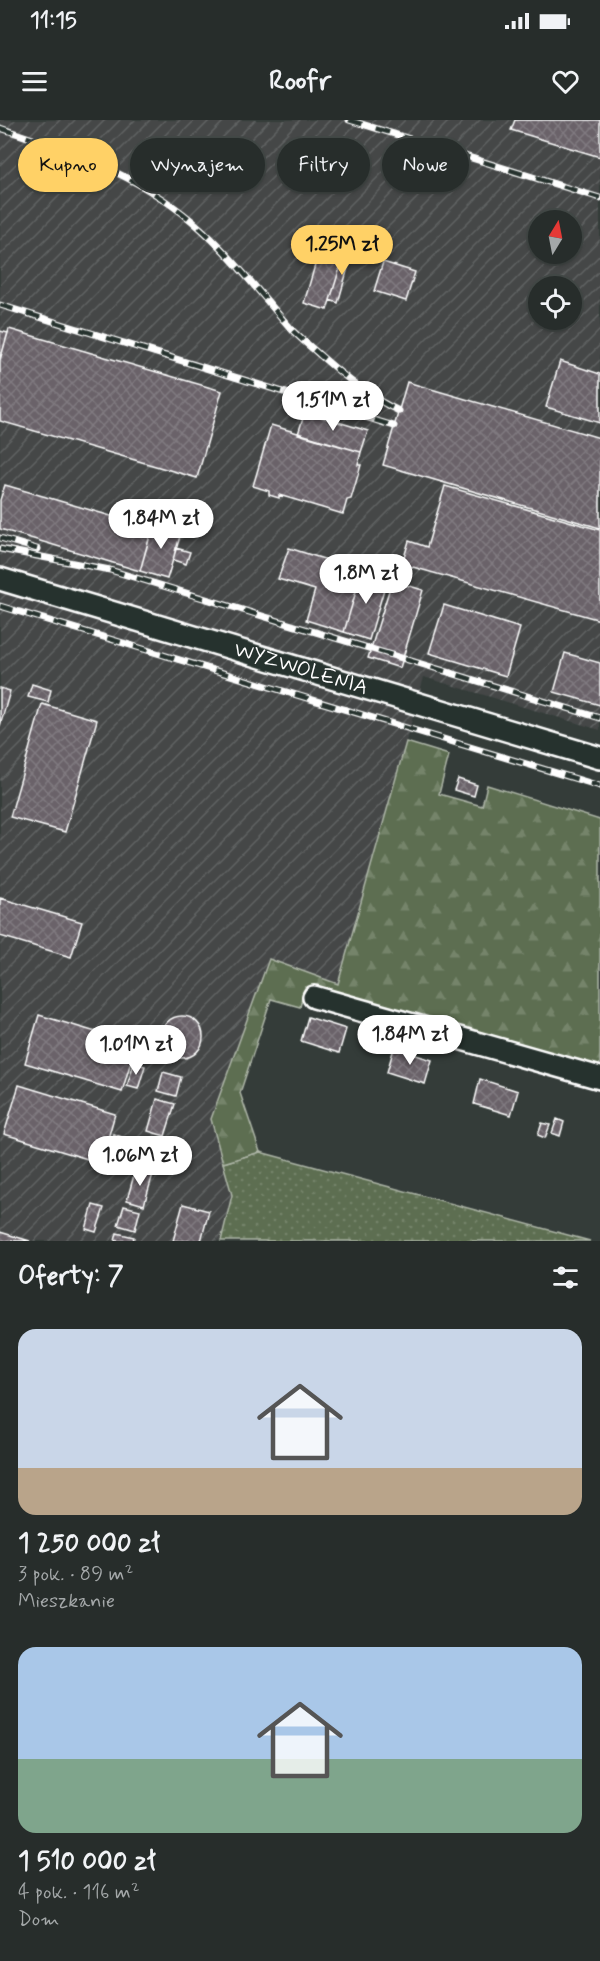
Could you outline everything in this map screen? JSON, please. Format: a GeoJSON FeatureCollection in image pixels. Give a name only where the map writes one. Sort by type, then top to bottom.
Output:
{"type":"FeatureCollection","features":[{"type":"Feature","properties":{"kind":"street","name":"WYZWOLENIA"},"geometry":{"type":"LineString","coordinates":[[0,579],[600,758]]}},
{"type":"Feature","properties":{"kind":"street"},"geometry":{"type":"LineString","coordinates":[[314,997],[600,1078]]}},
{"type":"Feature","properties":{"kind":"shaded area"},"geometry":{"type":"Polygon","coordinates":[[[0,120],[600,120],[600,730],[424,677],[338,985],[269,959],[211,1119],[232,1195],[221,1241],[0,1241],[0,120]]]}},
{"type":"Feature","properties":{"kind":"green space"},"geometry":{"type":"Polygon","coordinates":[[[406,742],[449,755],[439,794],[482,806],[487,785],[600,820],[600,1067],[305,987],[300,1007],[271,999],[240,1093],[260,1152],[223,1163],[211,1119],[269,959],[338,984],[406,742]]]}},
{"type":"Feature","properties":{"kind":"green space"},"geometry":{"type":"Polygon","coordinates":[[[260,1152],[590,1241],[221,1241],[232,1195],[223,1163],[260,1152]]]}},
{"type":"Feature","properties":{"kind":"building"},"geometry":{"type":"Polygon","coordinates":[[[515,120],[600,120],[600,157],[511,130],[515,120]]]}},
{"type":"Feature","properties":{"kind":"building"},"geometry":{"type":"Polygon","coordinates":[[[322,241],[346,248],[327,310],[304,303],[322,241]]]}},
{"type":"Feature","properties":{"kind":"building"},"geometry":{"type":"Polygon","coordinates":[[[346,248],[353,250],[338,303],[330,300],[346,248]]]}},
{"type":"Feature","properties":{"kind":"building"},"geometry":{"type":"Polygon","coordinates":[[[383,262],[415,272],[406,301],[374,291],[383,262]]]}},
{"type":"Feature","properties":{"kind":"building"},"geometry":{"type":"Polygon","coordinates":[[[9,329],[222,391],[197,478],[0,421],[0,360],[9,329]]]}},
{"type":"Feature","properties":{"kind":"building"},"geometry":{"type":"Polygon","coordinates":[[[0,331],[8,333],[0,360],[0,331]]]}},
{"type":"Feature","properties":{"kind":"building"},"geometry":{"type":"Polygon","coordinates":[[[560,361],[600,374],[600,423],[546,407],[560,361]]]}},
{"type":"Feature","properties":{"kind":"building"},"geometry":{"type":"Polygon","coordinates":[[[407,382],[600,438],[600,528],[383,465],[407,382]]]}},
{"type":"Feature","properties":{"kind":"building"},"geometry":{"type":"Polygon","coordinates":[[[305,412],[368,431],[361,452],[298,434],[305,412]]]}},
{"type":"Feature","properties":{"kind":"building"},"geometry":{"type":"Polygon","coordinates":[[[271,425],[361,452],[358,465],[361,465],[351,499],[347,500],[343,514],[279,495],[279,498],[269,495],[269,491],[253,486],[271,425]]]}},
{"type":"Feature","properties":{"kind":"building"},"geometry":{"type":"Polygon","coordinates":[[[5,485],[152,528],[140,571],[0,529],[0,500],[5,485]]]}},
{"type":"Feature","properties":{"kind":"building"},"geometry":{"type":"Polygon","coordinates":[[[445,486],[600,530],[600,620],[402,564],[409,541],[427,547],[445,486]]]}},
{"type":"Feature","properties":{"kind":"building"},"geometry":{"type":"Polygon","coordinates":[[[154,522],[182,530],[167,579],[140,571],[154,522]]]}},
{"type":"Feature","properties":{"kind":"building"},"geometry":{"type":"Polygon","coordinates":[[[176,548],[190,552],[186,564],[173,560],[176,548]]]}},
{"type":"Feature","properties":{"kind":"building"},"geometry":{"type":"Polygon","coordinates":[[[289,548],[362,571],[344,632],[306,620],[315,590],[278,579],[289,548]]]}},
{"type":"Feature","properties":{"kind":"building"},"geometry":{"type":"Polygon","coordinates":[[[362,571],[387,579],[369,640],[344,632],[362,571]]]}},
{"type":"Feature","properties":{"kind":"building"},"geometry":{"type":"Polygon","coordinates":[[[392,581],[423,590],[400,668],[368,658],[392,581]]]}},
{"type":"Feature","properties":{"kind":"building"},"geometry":{"type":"Polygon","coordinates":[[[444,605],[520,628],[506,676],[429,653],[444,605]]]}},
{"type":"Feature","properties":{"kind":"building"},"geometry":{"type":"Polygon","coordinates":[[[565,653],[600,663],[600,705],[554,692],[565,653]]]}},
{"type":"Feature","properties":{"kind":"building"},"geometry":{"type":"Polygon","coordinates":[[[32,684],[51,690],[48,702],[28,697],[32,684]]]}},
{"type":"Feature","properties":{"kind":"building"},"geometry":{"type":"Polygon","coordinates":[[[0,688],[10,691],[0,726],[0,688]]]}},
{"type":"Feature","properties":{"kind":"building"},"geometry":{"type":"Polygon","coordinates":[[[42,704],[97,720],[65,832],[10,817],[42,704]]]}},
{"type":"Feature","properties":{"kind":"building"},"geometry":{"type":"Polygon","coordinates":[[[458,779],[477,785],[474,796],[454,790],[458,779]]]}},
{"type":"Feature","properties":{"kind":"building"},"geometry":{"type":"Polygon","coordinates":[[[0,898],[82,922],[71,957],[0,936],[0,898]]]}},
{"type":"Feature","properties":{"kind":"building"},"geometry":{"type":"Polygon","coordinates":[[[39,1015],[136,1044],[122,1092],[25,1063],[39,1015]]]}},
{"type":"Feature","properties":{"kind":"building"},"geometry":{"type":"Polygon","coordinates":[[[182,1016],[197,1022],[203,1037],[197,1052],[182,1058],[167,1052],[161,1037],[167,1022],[182,1016]]]}},
{"type":"Feature","properties":{"kind":"building"},"geometry":{"type":"Polygon","coordinates":[[[308,1017],[346,1029],[339,1053],[301,1041],[308,1017]]]}},
{"type":"Feature","properties":{"kind":"building"},"geometry":{"type":"Polygon","coordinates":[[[394,1048],[432,1060],[425,1084],[387,1072],[394,1048]]]}},
{"type":"Feature","properties":{"kind":"building"},"geometry":{"type":"Polygon","coordinates":[[[134,1063],[145,1066],[138,1089],[127,1086],[134,1063]]]}},
{"type":"Feature","properties":{"kind":"building"},"geometry":{"type":"Polygon","coordinates":[[[163,1072],[181,1077],[176,1096],[158,1091],[163,1072]]]}},
{"type":"Feature","properties":{"kind":"building"},"geometry":{"type":"Polygon","coordinates":[[[480,1079],[518,1091],[511,1115],[474,1104],[480,1079]]]}},
{"type":"Feature","properties":{"kind":"building"},"geometry":{"type":"Polygon","coordinates":[[[19,1085],[115,1114],[101,1163],[4,1134],[19,1085]]]}},
{"type":"Feature","properties":{"kind":"building"},"geometry":{"type":"Polygon","coordinates":[[[157,1099],[175,1104],[165,1136],[148,1131],[157,1099]]]}},
{"type":"Feature","properties":{"kind":"building"},"geometry":{"type":"Polygon","coordinates":[[[557,1119],[564,1122],[560,1136],[552,1133],[557,1119]]]}},
{"type":"Feature","properties":{"kind":"building"},"geometry":{"type":"Polygon","coordinates":[[[542,1123],[550,1125],[545,1138],[538,1135],[542,1123]]]}},
{"type":"Feature","properties":{"kind":"building"},"geometry":{"type":"Polygon","coordinates":[[[113,1134],[125,1138],[118,1160],[106,1157],[113,1134]]]}},
{"type":"Feature","properties":{"kind":"building"},"geometry":{"type":"Polygon","coordinates":[[[143,1144],[158,1148],[153,1165],[138,1161],[143,1144]]]}},
{"type":"Feature","properties":{"kind":"building"},"geometry":{"type":"Polygon","coordinates":[[[136,1168],[153,1174],[144,1205],[127,1200],[136,1168]]]}},
{"type":"Feature","properties":{"kind":"building"},"geometry":{"type":"Polygon","coordinates":[[[183,1204],[209,1211],[201,1241],[173,1241],[183,1204]]]}},
{"type":"Feature","properties":{"kind":"building"},"geometry":{"type":"Polygon","coordinates":[[[93,1205],[104,1208],[96,1232],[86,1229],[93,1205]]]}},
{"type":"Feature","properties":{"kind":"building"},"geometry":{"type":"Polygon","coordinates":[[[124,1206],[140,1210],[135,1230],[118,1225],[124,1206]]]}},
{"type":"Feature","properties":{"kind":"building"},"geometry":{"type":"Polygon","coordinates":[[[0,1232],[30,1241],[0,1241],[0,1232]]]}},
{"type":"Feature","properties":{"kind":"building"},"geometry":{"type":"Polygon","coordinates":[[[117,1233],[134,1237],[133,1241],[115,1241],[117,1233]]]}},
{"type":"Feature","properties":{"kind":"railway"},"geometry":{"type":"LineString","coordinates":[[349,120],[600,198]]}},
{"type":"Feature","properties":{"kind":"railway"},"geometry":{"type":"LineString","coordinates":[[0,128],[100,165],[170,204],[219,246],[300,338],[358,386],[399,411]]}},
{"type":"Feature","properties":{"kind":"railway"},"geometry":{"type":"LineString","coordinates":[[0,305],[394,426]]}},
{"type":"Feature","properties":{"kind":"railway"},"geometry":{"type":"LineString","coordinates":[[0,538],[37,549]]}},
{"type":"Feature","properties":{"kind":"railway"},"geometry":{"type":"LineString","coordinates":[[0,549],[110,570],[600,718]]}},
{"type":"Feature","properties":{"kind":"railway"},"geometry":{"type":"LineString","coordinates":[[0,606],[600,786]]}}]}
